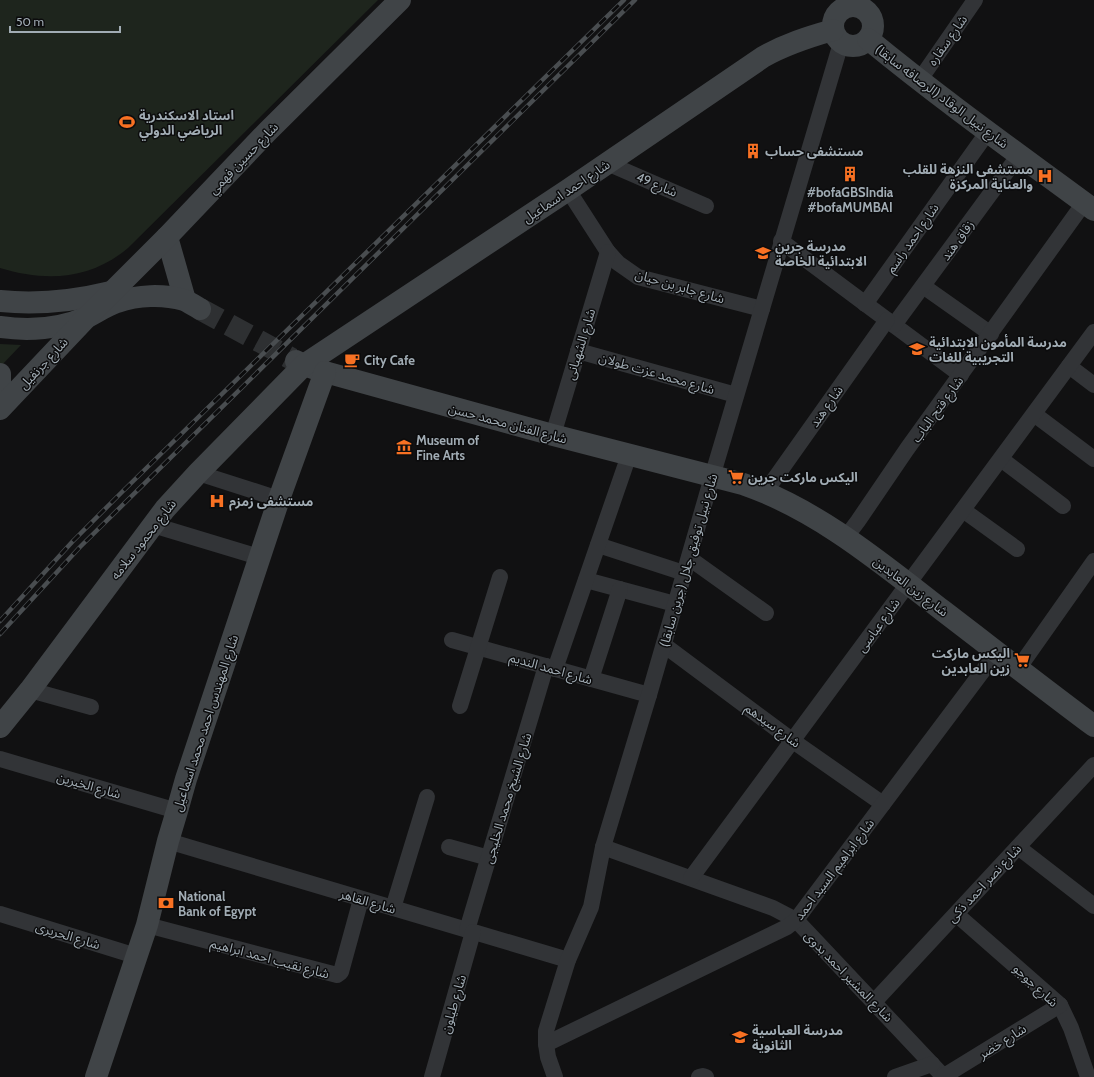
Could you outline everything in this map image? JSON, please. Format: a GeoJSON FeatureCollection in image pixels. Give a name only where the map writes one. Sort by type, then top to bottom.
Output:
{"type":"FeatureCollection","features":[{"type":"Feature","properties":{"kind":"street","name":"شارع حسين فهمي"},"geometry":{"type":"LineString","coordinates":[[87,317],[167,237],[267,132],[400,0]]}},
{"type":"Feature","properties":{"kind":"street","name":"شارع سقاره"},"geometry":{"type":"LineString","coordinates":[[919,81],[975,0]]}},
{"type":"Feature","properties":{"kind":"street"},"geometry":{"type":"LineString","coordinates":[[849,4],[866,11],[872,22],[872,34],[862,44],[855,46],[848,45],[837,36],[834,19],[849,4]]}},
{"type":"Feature","properties":{"kind":"street","name":"شارع احمد اسماعيل"},"geometry":{"type":"LineString","coordinates":[[298,362],[568,190],[763,57],[784,46],[806,38],[837,36]]}},
{"type":"Feature","properties":{"kind":"street","name":"شارع نبيل توفيق جلال (جرين سابقا)"},"geometry":{"type":"LineString","coordinates":[[555,1077],[548,1057],[546,1030],[568,960],[591,907],[603,847],[664,645],[762,309],[837,36]]}},
{"type":"Feature","properties":{"kind":"street","name":"شارع نبيل الوقاد (الرصافه سابقا)"},"geometry":{"type":"LineString","coordinates":[[868,39],[919,81],[987,133],[1019,154],[1089,206]]}},
{"type":"Feature","properties":{"kind":"street","name":"شارع احمد راسم"},"geometry":{"type":"LineString","coordinates":[[865,304],[987,133]]}},
{"type":"Feature","properties":{"kind":"street","name":"زقاق هند"},"geometry":{"type":"LineString","coordinates":[[891,323],[923,286],[1019,154]]}},
{"type":"Feature","properties":{"kind":"street","name":"شارع 49"},"geometry":{"type":"LineString","coordinates":[[607,163],[706,206]]}},
{"type":"Feature","properties":{"kind":"street","name":"شارع جابر بن حيان"},"geometry":{"type":"LineString","coordinates":[[568,190],[608,252],[618,263],[638,277],[762,309]]}},
{"type":"Feature","properties":{"kind":"street","name":"شارع فتح الباب"},"geometry":{"type":"LineString","coordinates":[[846,537],[991,334],[1089,206]]}},
{"type":"Feature","properties":{"kind":"street"},"geometry":{"type":"LineString","coordinates":[[0,327],[28,329],[46,328],[87,317],[117,302],[134,298],[156,296],[192,304],[167,237]]}},
{"type":"Feature","properties":{"kind":"street"},"geometry":{"type":"LineString","coordinates":[[781,242],[961,375]]}},
{"type":"Feature","properties":{"kind":"street","name":"شارع الشهبانى"},"geometry":{"type":"LineString","coordinates":[[552,435],[608,252]]}},
{"type":"Feature","properties":{"kind":"street"},"geometry":{"type":"LineString","coordinates":[[923,286],[991,334]]}},
{"type":"Feature","properties":{"kind":"street"},"geometry":{"type":"LineString","coordinates":[[0,301],[51,303],[71,301],[111,292]]}},
{"type":"Feature","properties":{"kind":"street","name":"شارع جرنفيل"},"geometry":{"type":"LineString","coordinates":[[0,409],[87,317]]}},
{"type":"Feature","properties":{"kind":"street","name":"شارع هند"},"geometry":{"type":"LineString","coordinates":[[766,491],[891,323]]}},
{"type":"Feature","properties":{"kind":"street","name":"شارع عباسى"},"geometry":{"type":"LineString","coordinates":[[691,878],[1094,332]]}},
{"type":"Feature","properties":{"kind":"street","name":"شارع محمد عزت طولان"},"geometry":{"type":"LineString","coordinates":[[578,351],[736,395]]}},
{"type":"Feature","properties":{"kind":"street","name":"شارع الفنان محمد حسن"},"geometry":{"type":"LineString","coordinates":[[298,362],[325,372],[552,435],[712,477]]}},
{"type":"Feature","properties":{"kind":"street","name":"شارع محمود سلامه"},"geometry":{"type":"LineString","coordinates":[[0,727],[30,690],[165,509],[298,362]]}},
{"type":"Feature","properties":{"kind":"street"},"geometry":{"type":"LineString","coordinates":[[1069,366],[1094,385]]}},
{"type":"Feature","properties":{"kind":"street","name":"شارع المهندس احمد محمد اسماعيل"},"geometry":{"type":"LineString","coordinates":[[96,1077],[147,925],[168,841],[178,811],[186,779],[259,557],[325,372]]}},
{"type":"Feature","properties":{"kind":"street"},"geometry":{"type":"LineString","coordinates":[[0,374],[0,392]]}},
{"type":"Feature","properties":{"kind":"street"},"geometry":{"type":"LineString","coordinates":[[1034,414],[1094,459]]}},
{"type":"Feature","properties":{"kind":"street","name":"شارع الشيخ محمد الخليجى"},"geometry":{"type":"LineString","coordinates":[[470,931],[489,858],[551,668],[586,580],[629,455]]}},
{"type":"Feature","properties":{"kind":"street"},"geometry":{"type":"LineString","coordinates":[[1000,459],[1063,506]]}},
{"type":"Feature","properties":{"kind":"street"},"geometry":{"type":"LineString","coordinates":[[198,472],[279,499]]}},
{"type":"Feature","properties":{"kind":"street","name":"شارع زين العابدين"},"geometry":{"type":"LineString","coordinates":[[712,477],[766,491],[793,505],[846,537],[1094,726]]}},
{"type":"Feature","properties":{"kind":"street"},"geometry":{"type":"LineString","coordinates":[[963,510],[1017,549]]}},
{"type":"Feature","properties":{"kind":"street"},"geometry":{"type":"LineString","coordinates":[[153,525],[259,557]]}},
{"type":"Feature","properties":{"kind":"street"},"geometry":{"type":"LineString","coordinates":[[598,545],[686,566],[766,613]]}},
{"type":"Feature","properties":{"kind":"street"},"geometry":{"type":"LineString","coordinates":[[1018,669],[1094,561]]}},
{"type":"Feature","properties":{"kind":"street"},"geometry":{"type":"LineString","coordinates":[[460,706],[500,577]]}},
{"type":"Feature","properties":{"kind":"street"},"geometry":{"type":"LineString","coordinates":[[586,580],[675,604]]}},
{"type":"Feature","properties":{"kind":"street"},"geometry":{"type":"LineString","coordinates":[[591,679],[620,589]]}},
{"type":"Feature","properties":{"kind":"street","name":"شارع احمد النديم"},"geometry":{"type":"LineString","coordinates":[[452,640],[649,695]]}},
{"type":"Feature","properties":{"kind":"street","name":"شارع سيدهم"},"geometry":{"type":"LineString","coordinates":[[664,645],[883,804]]}},
{"type":"Feature","properties":{"kind":"street","name":"شارع ابراهيم السيد احمد"},"geometry":{"type":"LineString","coordinates":[[546,1044],[787,927],[796,920],[997,652]]}},
{"type":"Feature","properties":{"kind":"street"},"geometry":{"type":"LineString","coordinates":[[30,690],[91,707]]}},
{"type":"Feature","properties":{"kind":"street","name":"شارع الخيرين"},"geometry":{"type":"LineString","coordinates":[[0,759],[178,811]]}},
{"type":"Feature","properties":{"kind":"street","name":"شارع نصر احمد ذكى"},"geometry":{"type":"LineString","coordinates":[[874,1002],[1094,765]]}},
{"type":"Feature","properties":{"kind":"street"},"geometry":{"type":"LineString","coordinates":[[393,908],[427,797]]}},
{"type":"Feature","properties":{"kind":"street","name":"شارع القاهر"},"geometry":{"type":"LineString","coordinates":[[168,841],[568,960]]}},
{"type":"Feature","properties":{"kind":"street"},"geometry":{"type":"LineString","coordinates":[[1018,846],[1094,906]]}},
{"type":"Feature","properties":{"kind":"street"},"geometry":{"type":"LineString","coordinates":[[449,847],[489,858]]}},
{"type":"Feature","properties":{"kind":"street","name":"شارع المشير احمد بدوى"},"geometry":{"type":"LineString","coordinates":[[603,847],[773,908],[796,920],[944,1077]]}},
{"type":"Feature","properties":{"kind":"street","name":"شارع نقيب احمد ابراهيم"},"geometry":{"type":"LineString","coordinates":[[147,925],[337,975],[341,972],[361,899]]}},
{"type":"Feature","properties":{"kind":"street","name":"شارع الحريرى"},"geometry":{"type":"LineString","coordinates":[[0,914],[136,956]]}},
{"type":"Feature","properties":{"kind":"street","name":"شارع جوجو"},"geometry":{"type":"LineString","coordinates":[[956,914],[1060,1005],[1071,1028],[1088,1077]]}},
{"type":"Feature","properties":{"kind":"street","name":"شارع طيلون"},"geometry":{"type":"LineString","coordinates":[[432,1077],[470,931]]}},
{"type":"Feature","properties":{"kind":"street","name":"شارع خضر"},"geometry":{"type":"LineString","coordinates":[[944,1077],[1060,1005]]}},
{"type":"Feature","properties":{"kind":"street"},"geometry":{"type":"LineString","coordinates":[[895,1077],[932,1064]]}},
{"type":"Feature","properties":{"kind":"street"},"geometry":{"type":"LineString","coordinates":[[699,1077],[706,1077]]}},
{"type":"Feature","properties":{"kind":"shaded area","name":"استاد الاسكندرية الرياضي الدولي"},"geometry":{"type":"Polygon","coordinates":[[[0,0],[378,0],[128,248],[113,259],[98,267],[83,272],[51,276],[34,275],[0,268],[0,0]]]}},
{"type":"Feature","properties":{"kind":"shaded area"},"geometry":{"type":"Polygon","coordinates":[[[0,344],[21,345],[0,367],[0,344]]]}},
{"type":"Feature","properties":{"kind":"tunnel"},"geometry":{"type":"LineString","coordinates":[[200,309],[292,359]]}},
{"type":"Feature","properties":{"kind":"railway"},"geometry":{"type":"LineString","coordinates":[[0,621],[73,541],[121,493],[624,0]]}},
{"type":"Feature","properties":{"kind":"railway"},"geometry":{"type":"LineString","coordinates":[[0,634],[80,547],[635,0]]}},
{"type":"Feature","properties":{"kind":"place","name":"استاد الاسكندرية الرياضي الدولي"},"geometry":{"type":"Point","coordinates":[127,122]}},
{"type":"Feature","properties":{"kind":"place","name":"مستشفى حساب"},"geometry":{"type":"Point","coordinates":[753,151]}},
{"type":"Feature","properties":{"kind":"place","name":"#bofaGBSIndia #bofaMUMBAI"},"geometry":{"type":"Point","coordinates":[850,174]}},
{"type":"Feature","properties":{"kind":"place","name":"مستشفى النزهة للقلب والعناية المركزة"},"geometry":{"type":"Point","coordinates":[1045,176]}},
{"type":"Feature","properties":{"kind":"place","name":"مدرسة جرين الابتدائية الخاصة"},"geometry":{"type":"Point","coordinates":[763,253]}},
{"type":"Feature","properties":{"kind":"place","name":"مدرسة المأمون الابتدائية التجريبية للغات"},"geometry":{"type":"Point","coordinates":[917,349]}},
{"type":"Feature","properties":{"kind":"place","name":"City Cafe"},"geometry":{"type":"Point","coordinates":[352,360]}},
{"type":"Feature","properties":{"kind":"place","name":"Museum of Fine Arts"},"geometry":{"type":"Point","coordinates":[404,447]}},
{"type":"Feature","properties":{"kind":"place","name":"اليكس ماركت جرين"},"geometry":{"type":"Point","coordinates":[736,477]}},
{"type":"Feature","properties":{"kind":"place","name":"مستشفى زمزم"},"geometry":{"type":"Point","coordinates":[217,501]}},
{"type":"Feature","properties":{"kind":"place","name":"اليكس ماركت زين العابدين"},"geometry":{"type":"Point","coordinates":[1022,660]}},
{"type":"Feature","properties":{"kind":"place","name":"National Bank of Egypt"},"geometry":{"type":"Point","coordinates":[166,903]}},
{"type":"Feature","properties":{"kind":"place","name":"مدرسة العباسية الثانوية"},"geometry":{"type":"Point","coordinates":[740,1037]}}]}
